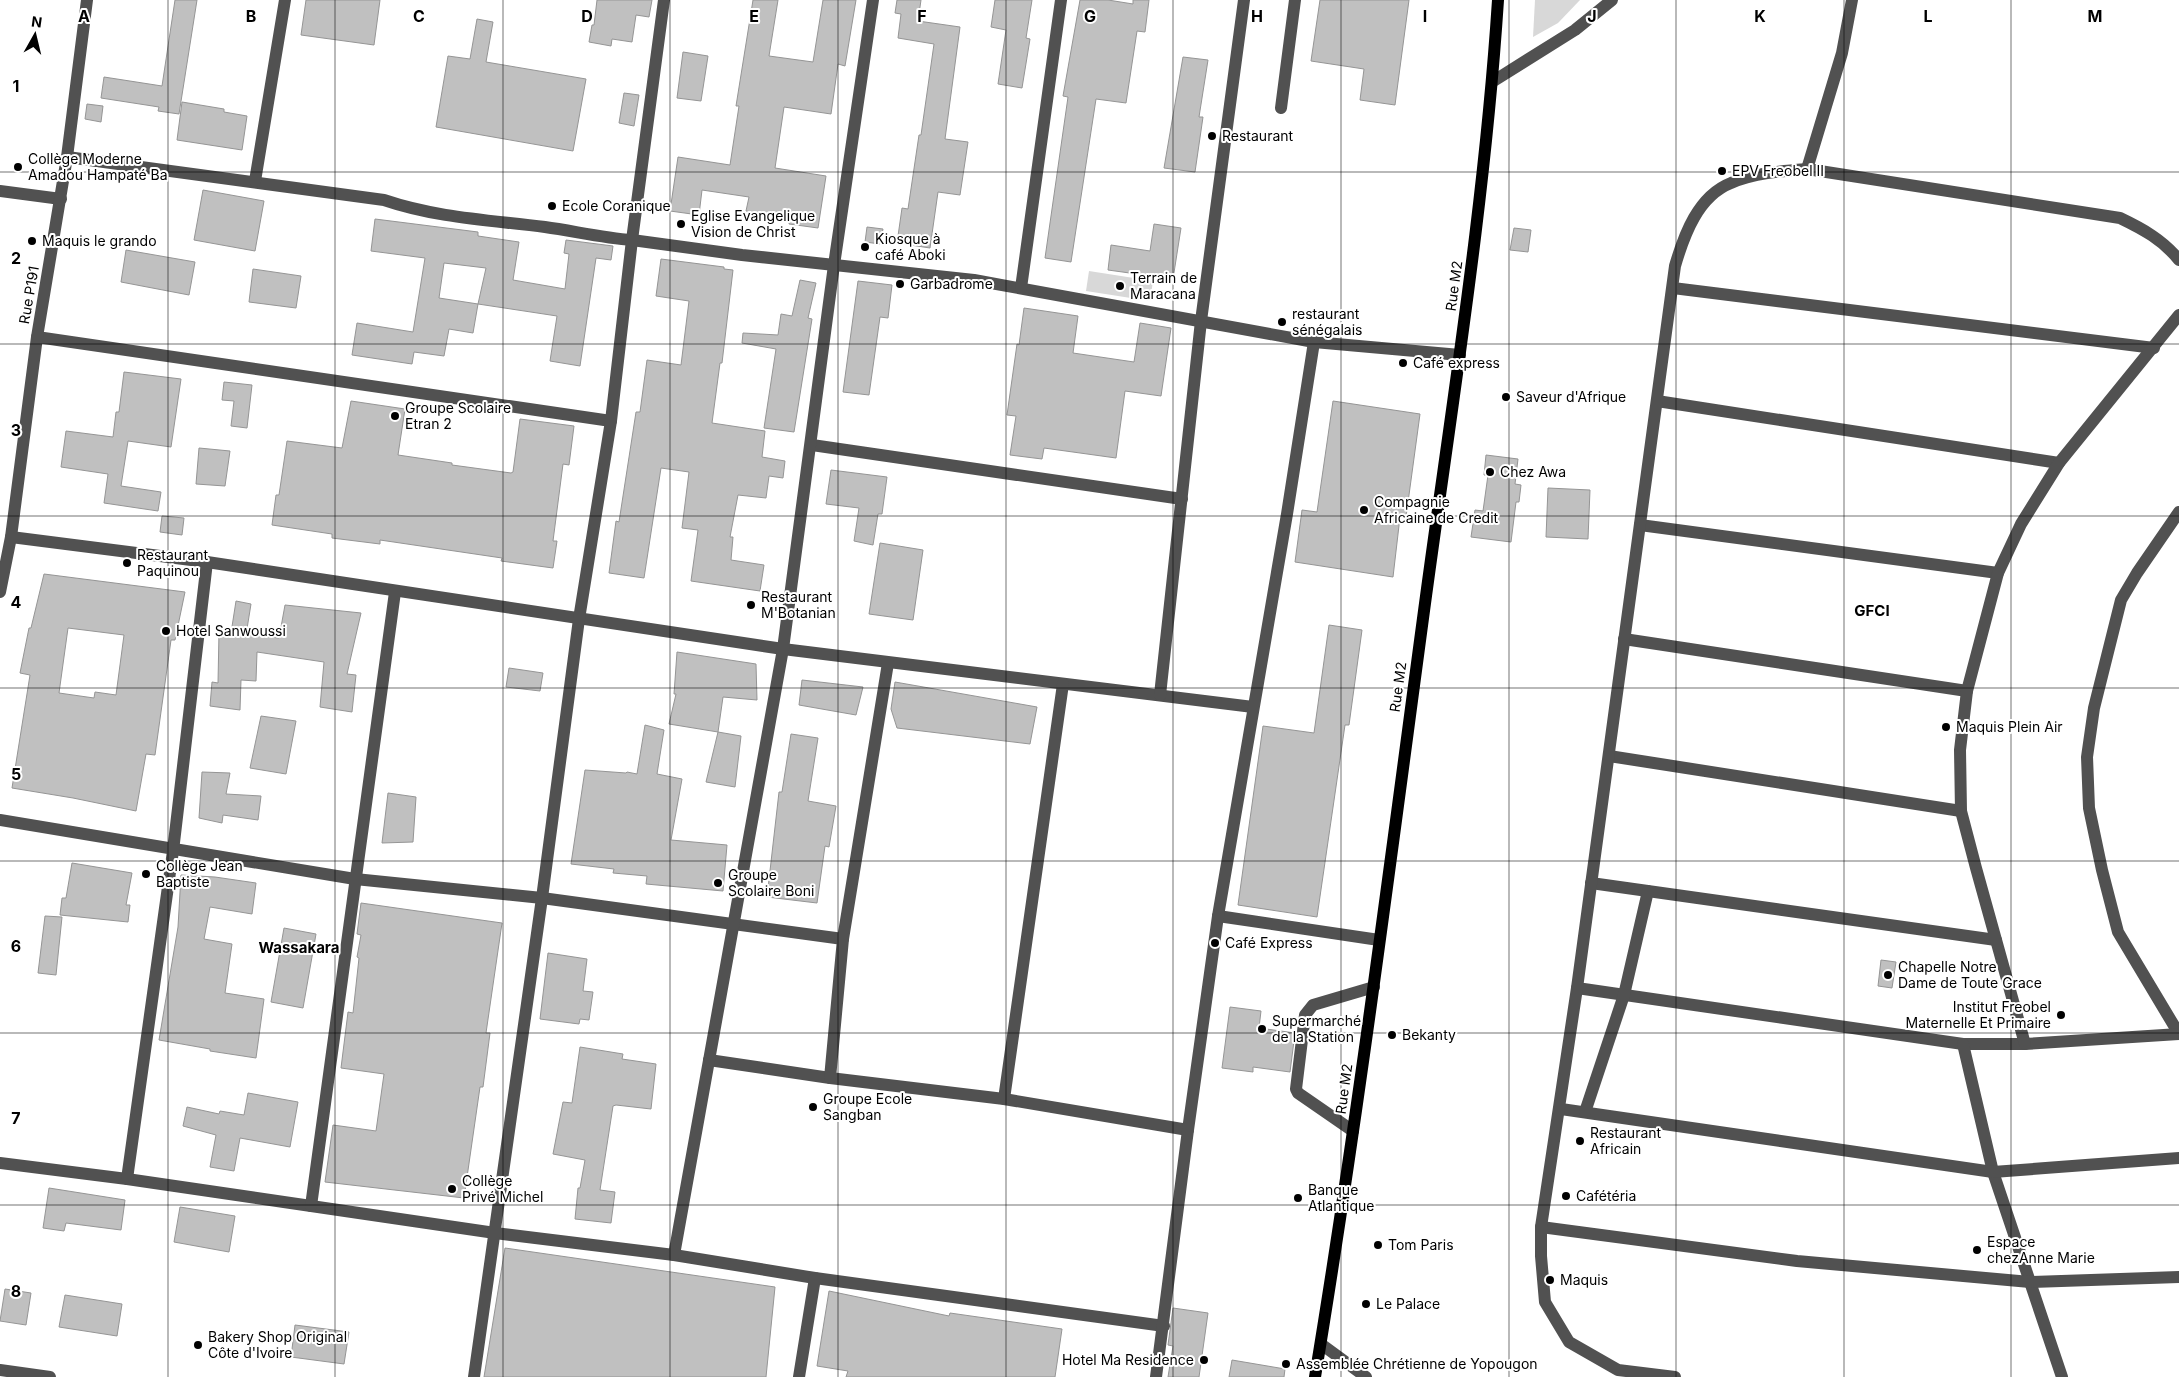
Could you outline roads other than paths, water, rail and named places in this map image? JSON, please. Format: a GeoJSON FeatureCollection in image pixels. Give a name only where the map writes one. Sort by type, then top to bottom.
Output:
{"type":"FeatureCollection","features":[{"type":"Feature","properties":{"kind":"main road","name":"Rue M2"},"geometry":{"type":"LineString","coordinates":[[1315,1377],[1374,987],[1478,220],[1498,0]]}},
{"type":"Feature","properties":{"kind":"street"},"geometry":{"type":"LineString","coordinates":[[255,181],[284,0]]}},
{"type":"Feature","properties":{"kind":"street"},"geometry":{"type":"LineString","coordinates":[[474,1377],[542,898],[579,619],[611,421],[632,240],[664,0]]}},
{"type":"Feature","properties":{"kind":"street"},"geometry":{"type":"LineString","coordinates":[[674,1254],[735,926],[783,649],[812,445],[834,265],[873,0]]}},
{"type":"Feature","properties":{"kind":"street"},"geometry":{"type":"LineString","coordinates":[[1021,288],[1060,0]]}},
{"type":"Feature","properties":{"kind":"street"},"geometry":{"type":"LineString","coordinates":[[1160,695],[1201,321],[1244,0]]}},
{"type":"Feature","properties":{"kind":"street"},"geometry":{"type":"LineString","coordinates":[[1281,108],[1295,0]]}},
{"type":"Feature","properties":{"kind":"street"},"geometry":{"type":"LineString","coordinates":[[1807,169],[1842,53],[1852,0]]}},
{"type":"Feature","properties":{"kind":"street","name":"Rue P191"},"geometry":{"type":"LineString","coordinates":[[0,592],[10,537],[37,337],[67,157],[83,1]]}},
{"type":"Feature","properties":{"kind":"street"},"geometry":{"type":"LineString","coordinates":[[1492,82],[1575,30],[1610,1]]}},
{"type":"Feature","properties":{"kind":"street"},"geometry":{"type":"LineString","coordinates":[[67,157],[384,200],[426,213],[461,219],[546,228],[615,239],[974,280],[1314,342],[1460,355]]}},
{"type":"Feature","properties":{"kind":"street"},"geometry":{"type":"LineString","coordinates":[[1675,1377],[1618,1370],[1569,1342],[1545,1302],[1541,1256],[1541,1227],[1577,988],[1675,266],[1683,237],[1692,221],[1710,198],[1730,183],[1773,172],[1807,169],[2120,218],[2148,232],[2169,248],[2179,260]]}},
{"type":"Feature","properties":{"kind":"street"},"geometry":{"type":"LineString","coordinates":[[0,191],[61,198]]}},
{"type":"Feature","properties":{"kind":"street"},"geometry":{"type":"LineString","coordinates":[[1673,288],[2154,348]]}},
{"type":"Feature","properties":{"kind":"street"},"geometry":{"type":"LineString","coordinates":[[2026,1044],[1962,811],[1960,750],[1967,691],[1998,573],[2022,524],[2059,463],[2179,315]]}},
{"type":"Feature","properties":{"kind":"street"},"geometry":{"type":"LineString","coordinates":[[37,337],[611,421]]}},
{"type":"Feature","properties":{"kind":"street"},"geometry":{"type":"LineString","coordinates":[[1156,1377],[1218,916],[1287,514],[1314,342]]}},
{"type":"Feature","properties":{"kind":"street"},"geometry":{"type":"LineString","coordinates":[[1656,401],[2059,463]]}},
{"type":"Feature","properties":{"kind":"street"},"geometry":{"type":"LineString","coordinates":[[812,445],[1182,499]]}},
{"type":"Feature","properties":{"kind":"street"},"geometry":{"type":"LineString","coordinates":[[1577,988],[1963,1044],[2026,1044],[2179,1034],[2118,932],[2089,808],[2087,757],[2094,708],[2121,600],[2179,512]]}},
{"type":"Feature","properties":{"kind":"street"},"geometry":{"type":"LineString","coordinates":[[1640,525],[1998,573]]}},
{"type":"Feature","properties":{"kind":"street"},"geometry":{"type":"LineString","coordinates":[[10,537],[207,562],[395,592],[888,664],[1253,706]]}},
{"type":"Feature","properties":{"kind":"street"},"geometry":{"type":"LineString","coordinates":[[127,1179],[173,851],[207,562]]}},
{"type":"Feature","properties":{"kind":"street"},"geometry":{"type":"LineString","coordinates":[[311,1206],[395,592]]}},
{"type":"Feature","properties":{"kind":"street"},"geometry":{"type":"LineString","coordinates":[[1624,639],[1967,691]]}},
{"type":"Feature","properties":{"kind":"street"},"geometry":{"type":"LineString","coordinates":[[830,1078],[842,939],[888,664]]}},
{"type":"Feature","properties":{"kind":"street"},"geometry":{"type":"LineString","coordinates":[[1004,1099],[1063,684]]}},
{"type":"Feature","properties":{"kind":"street"},"geometry":{"type":"LineString","coordinates":[[1608,756],[1962,811]]}},
{"type":"Feature","properties":{"kind":"street"},"geometry":{"type":"LineString","coordinates":[[0,820],[173,851],[355,879],[542,898],[735,926],[842,939]]}},
{"type":"Feature","properties":{"kind":"street"},"geometry":{"type":"LineString","coordinates":[[1591,883],[1996,940]]}},
{"type":"Feature","properties":{"kind":"street"},"geometry":{"type":"LineString","coordinates":[[1585,1112],[1624,995],[1648,891]]}},
{"type":"Feature","properties":{"kind":"street"},"geometry":{"type":"LineString","coordinates":[[1218,916],[1380,940]]}},
{"type":"Feature","properties":{"kind":"street"},"geometry":{"type":"LineString","coordinates":[[1353,1131],[1298,1093],[1296,1089],[1306,1015],[1313,1005],[1374,987]]}},
{"type":"Feature","properties":{"kind":"street"},"geometry":{"type":"LineString","coordinates":[[1963,1044],[1993,1172],[2062,1377]]}},
{"type":"Feature","properties":{"kind":"street"},"geometry":{"type":"LineString","coordinates":[[709,1060],[830,1078],[1004,1099],[1188,1130]]}},
{"type":"Feature","properties":{"kind":"street"},"geometry":{"type":"LineString","coordinates":[[1560,1109],[1993,1172],[2179,1158]]}},
{"type":"Feature","properties":{"kind":"street"},"geometry":{"type":"LineString","coordinates":[[0,1163],[127,1179],[495,1234],[674,1254],[815,1278],[1164,1326]]}},
{"type":"Feature","properties":{"kind":"street"},"geometry":{"type":"LineString","coordinates":[[1541,1227],[1797,1261],[2030,1282],[2179,1277]]}},
{"type":"Feature","properties":{"kind":"street"},"geometry":{"type":"LineString","coordinates":[[799,1377],[815,1278]]}},
{"type":"Feature","properties":{"kind":"street"},"geometry":{"type":"LineString","coordinates":[[1321,1344],[1366,1377]]}},
{"type":"Feature","properties":{"kind":"street"},"geometry":{"type":"LineString","coordinates":[[0,1370],[50,1377]]}},
{"type":"Feature","properties":{"kind":"place","name":"Restaurant"},"geometry":{"type":"Point","coordinates":[1212,136]}},
{"type":"Feature","properties":{"kind":"place","name":"Collège Moderne Amadou Hampaté Ba"},"geometry":{"type":"Point","coordinates":[18,167]}},
{"type":"Feature","properties":{"kind":"place","name":"EPV Freobel II"},"geometry":{"type":"Point","coordinates":[1722,171]}},
{"type":"Feature","properties":{"kind":"place","name":"Ecole Coranique"},"geometry":{"type":"Point","coordinates":[552,206]}},
{"type":"Feature","properties":{"kind":"place","name":"Eglise Evangelique Vision de Christ"},"geometry":{"type":"Point","coordinates":[681,224]}},
{"type":"Feature","properties":{"kind":"place","name":"Maquis le grando"},"geometry":{"type":"Point","coordinates":[32,241]}},
{"type":"Feature","properties":{"kind":"place","name":"Kiosque à café Aboki"},"geometry":{"type":"Point","coordinates":[865,247]}},
{"type":"Feature","properties":{"kind":"place","name":"Garbadrome"},"geometry":{"type":"Point","coordinates":[900,284]}},
{"type":"Feature","properties":{"kind":"place","name":"Terrain de Maracana"},"geometry":{"type":"Point","coordinates":[1120,286]}},
{"type":"Feature","properties":{"kind":"place","name":"restaurant sénégalais"},"geometry":{"type":"Point","coordinates":[1282,322]}},
{"type":"Feature","properties":{"kind":"place","name":"Café express"},"geometry":{"type":"Point","coordinates":[1403,363]}},
{"type":"Feature","properties":{"kind":"place","name":"Saveur d'Afrique"},"geometry":{"type":"Point","coordinates":[1506,397]}},
{"type":"Feature","properties":{"kind":"place","name":"Groupe Scolaire Etran 2"},"geometry":{"type":"Point","coordinates":[395,416]}},
{"type":"Feature","properties":{"kind":"place","name":"Chez Awa"},"geometry":{"type":"Point","coordinates":[1490,472]}},
{"type":"Feature","properties":{"kind":"place","name":"Compagnie Africaine de Credit"},"geometry":{"type":"Point","coordinates":[1364,510]}},
{"type":"Feature","properties":{"kind":"place","name":"Restaurant Paquinou"},"geometry":{"type":"Point","coordinates":[127,563]}},
{"type":"Feature","properties":{"kind":"place","name":"Restaurant M'Botanian"},"geometry":{"type":"Point","coordinates":[751,605]}},
{"type":"Feature","properties":{"kind":"place","name":"Hotel Sanwoussi"},"geometry":{"type":"Point","coordinates":[166,631]}},
{"type":"Feature","properties":{"kind":"place","name":"Maquis Plein Air"},"geometry":{"type":"Point","coordinates":[1946,727]}},
{"type":"Feature","properties":{"kind":"place","name":"Collège Jean Baptiste"},"geometry":{"type":"Point","coordinates":[146,874]}},
{"type":"Feature","properties":{"kind":"place","name":"Groupe Scolaire Boni"},"geometry":{"type":"Point","coordinates":[718,883]}},
{"type":"Feature","properties":{"kind":"place","name":"Café Express"},"geometry":{"type":"Point","coordinates":[1215,943]}},
{"type":"Feature","properties":{"kind":"place","name":"Chapelle Notre Dame de Toute Grace"},"geometry":{"type":"Point","coordinates":[1888,975]}},
{"type":"Feature","properties":{"kind":"place","name":"Institut Freobel Maternelle Et Primaire"},"geometry":{"type":"Point","coordinates":[2061,1015]}},
{"type":"Feature","properties":{"kind":"place","name":"Supermarché de la Station"},"geometry":{"type":"Point","coordinates":[1262,1029]}},
{"type":"Feature","properties":{"kind":"place","name":"Bekanty"},"geometry":{"type":"Point","coordinates":[1392,1035]}},
{"type":"Feature","properties":{"kind":"place","name":"Groupe Ecole Sangban"},"geometry":{"type":"Point","coordinates":[813,1107]}},
{"type":"Feature","properties":{"kind":"place","name":"Restaurant Africain"},"geometry":{"type":"Point","coordinates":[1580,1141]}},
{"type":"Feature","properties":{"kind":"place","name":"Collège Privé Michel"},"geometry":{"type":"Point","coordinates":[452,1189]}},
{"type":"Feature","properties":{"kind":"place","name":"Cafétéria"},"geometry":{"type":"Point","coordinates":[1566,1196]}},
{"type":"Feature","properties":{"kind":"place","name":"Banque Atlantique"},"geometry":{"type":"Point","coordinates":[1298,1198]}},
{"type":"Feature","properties":{"kind":"place","name":"Tom Paris"},"geometry":{"type":"Point","coordinates":[1378,1245]}},
{"type":"Feature","properties":{"kind":"place","name":"Espace chezAnne Marie"},"geometry":{"type":"Point","coordinates":[1977,1250]}},
{"type":"Feature","properties":{"kind":"place","name":"Maquis"},"geometry":{"type":"Point","coordinates":[1550,1280]}},
{"type":"Feature","properties":{"kind":"place","name":"Le Palace"},"geometry":{"type":"Point","coordinates":[1366,1304]}},
{"type":"Feature","properties":{"kind":"place","name":"Bakery Shop Original Côte d'Ivoire"},"geometry":{"type":"Point","coordinates":[198,1345]}},
{"type":"Feature","properties":{"kind":"place","name":"Hotel Ma Residence"},"geometry":{"type":"Point","coordinates":[1204,1360]}},
{"type":"Feature","properties":{"kind":"place","name":"Assemblée Chrétienne de Yopougon"},"geometry":{"type":"Point","coordinates":[1286,1364]}},
{"type":"Feature","properties":{"kind":"district","name":"GFCI"},"geometry":{"type":"Point","coordinates":[1872,611]}},
{"type":"Feature","properties":{"kind":"district","name":"Wassakara"},"geometry":{"type":"Point","coordinates":[299,948]}}]}
